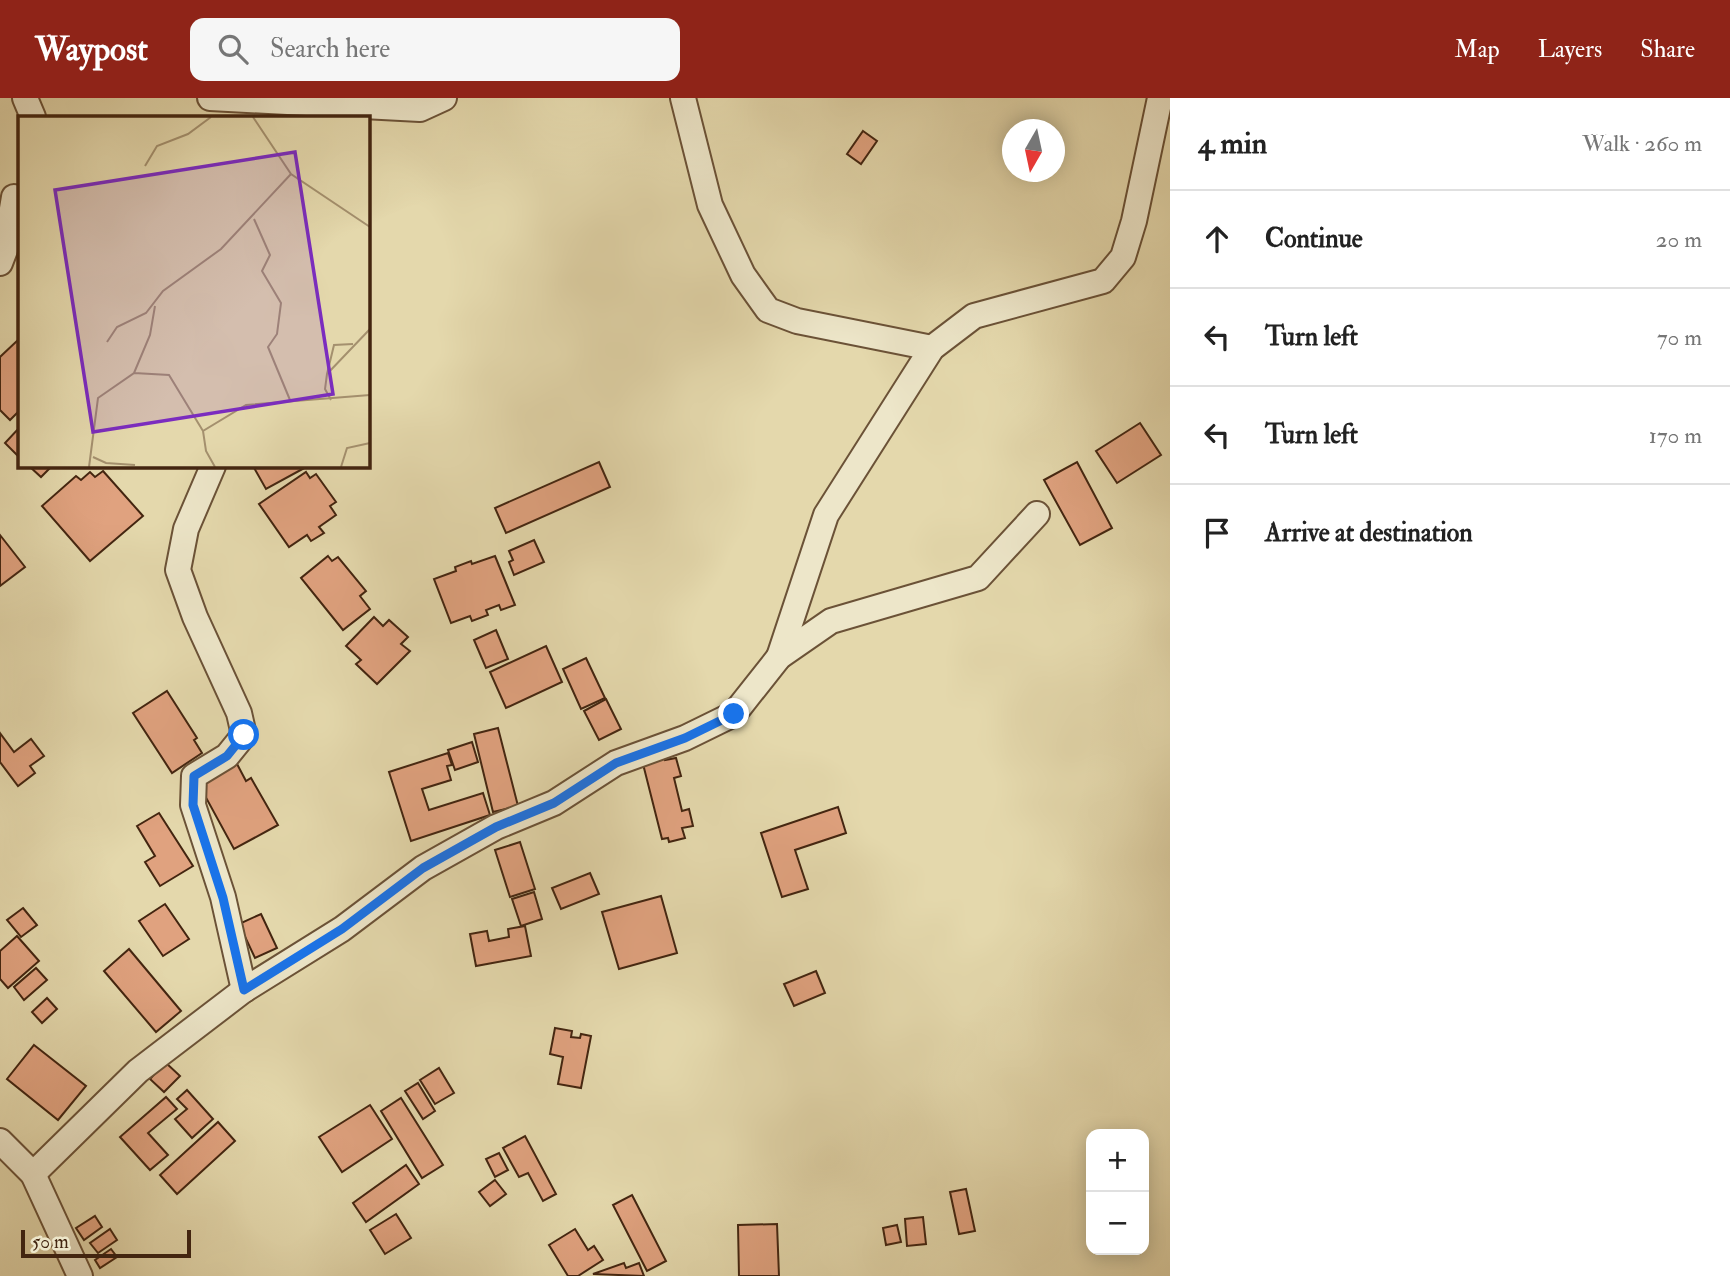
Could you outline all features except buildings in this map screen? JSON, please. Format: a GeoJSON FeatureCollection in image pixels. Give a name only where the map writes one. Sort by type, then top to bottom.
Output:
{"type":"FeatureCollection","features":[{"type":"Feature","properties":{"kind":"street"},"geometry":{"type":"LineString","coordinates":[[25,98],[33,116]]}},
{"type":"Feature","properties":{"kind":"street"},"geometry":{"type":"LineString","coordinates":[[216,116],[210,98],[420,108],[444,98]]}},
{"type":"Feature","properties":{"kind":"street"},"geometry":{"type":"LineString","coordinates":[[683,98],[710,205],[743,275],[768,310],[797,321],[932,348]]}},
{"type":"Feature","properties":{"kind":"street"},"geometry":{"type":"LineString","coordinates":[[779,657],[826,515],[932,348],[974,316],[1103,281],[1123,257],[1160,98]]}},
{"type":"Feature","properties":{"kind":"street"},"geometry":{"type":"LineString","coordinates":[[0,262],[5,250],[11,196]]}},
{"type":"Feature","properties":{"kind":"street"},"geometry":{"type":"LineString","coordinates":[[213,467],[186,529],[178,570],[195,617],[239,713],[244,735],[227,756],[194,776],[193,805],[223,898],[244,990]]}},
{"type":"Feature","properties":{"kind":"street"},"geometry":{"type":"LineString","coordinates":[[33,1174],[138,1071],[244,990],[342,929],[423,868],[496,827],[554,803],[616,763],[685,738],[734,714],[779,657],[831,621],[978,578],[1037,514]]}},
{"type":"Feature","properties":{"kind":"street"},"geometry":{"type":"LineString","coordinates":[[0,1141],[33,1174],[80,1276]]}},
{"type":"Feature","properties":{"kind":"route"},"geometry":{"type":"LineString","coordinates":[[244,735],[227,756],[194,776],[193,805],[223,898],[244,990],[342,929],[423,868],[496,827],[554,803],[616,763],[685,738],[734,714]]}}]}
